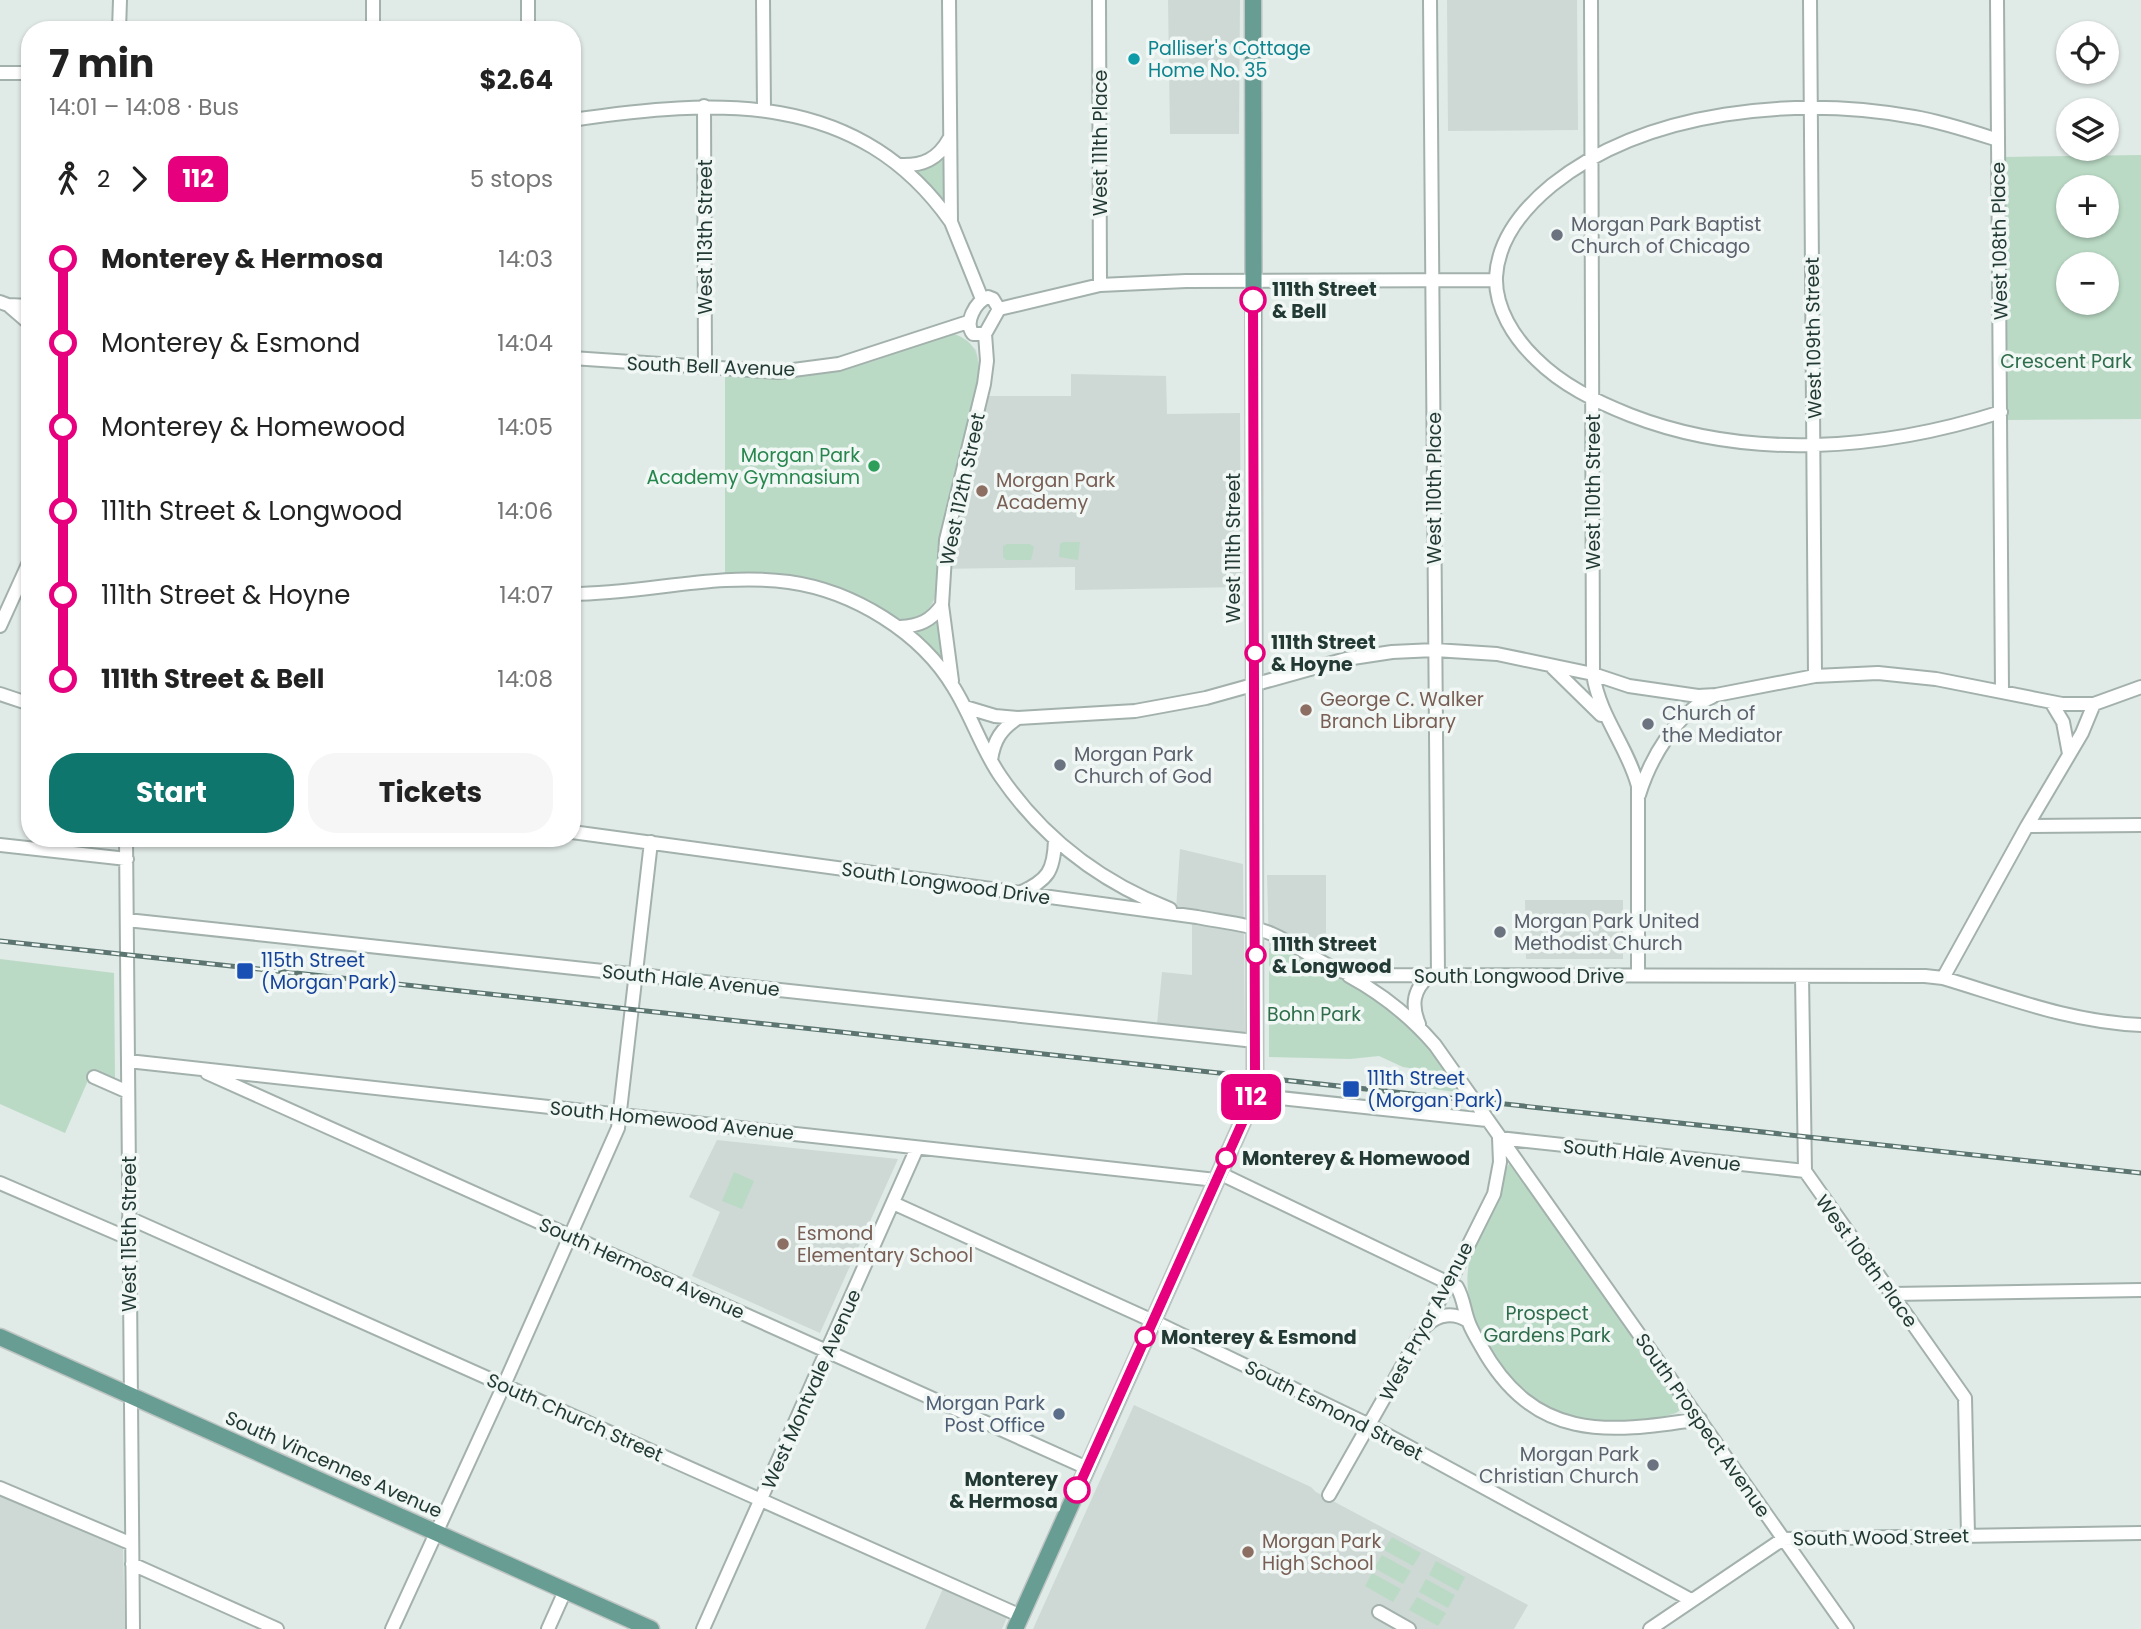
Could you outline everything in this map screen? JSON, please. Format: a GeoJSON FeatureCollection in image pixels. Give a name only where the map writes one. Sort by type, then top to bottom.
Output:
{"type":"FeatureCollection","features":[{"type":"Feature","properties":{"kind":"main road","name":"West 111th Street"},"geometry":{"type":"LineString","coordinates":[[1018,1623],[1252,1096],[1255,1077],[1253,0]]}},
{"type":"Feature","properties":{"kind":"main road","name":"South Vincennes Avenue"},"geometry":{"type":"LineString","coordinates":[[0,1337],[651,1629]]}},
{"type":"Feature","properties":{"kind":"street"},"geometry":{"type":"LineString","coordinates":[[119,21],[120,0]]}},
{"type":"Feature","properties":{"kind":"street"},"geometry":{"type":"LineString","coordinates":[[373,0],[373,21]]}},
{"type":"Feature","properties":{"kind":"street"},"geometry":{"type":"LineString","coordinates":[[528,0],[528,21]]}},
{"type":"Feature","properties":{"kind":"street"},"geometry":{"type":"LineString","coordinates":[[763,0],[764,109]]}},
{"type":"Feature","properties":{"kind":"street"},"geometry":{"type":"LineString","coordinates":[[949,0],[951,222]]}},
{"type":"Feature","properties":{"kind":"street","name":"West 111th Place"},"geometry":{"type":"LineString","coordinates":[[1099,0],[1100,285]]}},
{"type":"Feature","properties":{"kind":"street","name":"West 110th Place"},"geometry":{"type":"LineString","coordinates":[[1430,0],[1436,650],[1433,976]]}},
{"type":"Feature","properties":{"kind":"street","name":"West 110th Street"},"geometry":{"type":"LineString","coordinates":[[1591,0],[1593,674],[1596,692],[1608,723],[1635,775],[1639,797],[1638,975]]}},
{"type":"Feature","properties":{"kind":"street","name":"West 109th Street"},"geometry":{"type":"LineString","coordinates":[[1810,0],[1815,676]]}},
{"type":"Feature","properties":{"kind":"street","name":"West 108th Place"},"geometry":{"type":"LineString","coordinates":[[1997,0],[2002,692]]}},
{"type":"Feature","properties":{"kind":"street"},"geometry":{"type":"LineString","coordinates":[[0,73],[21,73]]}},
{"type":"Feature","properties":{"kind":"street"},"geometry":{"type":"LineString","coordinates":[[581,119],[648,109],[704,106],[764,109],[814,122],[856,138],[900,165],[933,197],[951,222],[982,299]]}},
{"type":"Feature","properties":{"kind":"street","name":"West 113th Street"},"geometry":{"type":"LineString","coordinates":[[704,106],[705,368]]}},
{"type":"Feature","properties":{"kind":"street"},"geometry":{"type":"LineString","coordinates":[[1998,140],[1914,117],[1871,111],[1810,108],[1713,117],[1637,137],[1592,157],[1556,182],[1524,212],[1506,240],[1498,260],[1496,280],[1507,322],[1517,338],[1545,368],[1593,400],[1643,420],[1709,438],[1756,444],[1865,442],[1923,434],[2001,412]]}},
{"type":"Feature","properties":{"kind":"street"},"geometry":{"type":"LineString","coordinates":[[900,165],[912,166],[929,161],[938,155],[950,138]]}},
{"type":"Feature","properties":{"kind":"street"},"geometry":{"type":"LineString","coordinates":[[999,309],[993,299],[982,299],[968,323],[973,334],[985,334],[999,309],[1100,285],[1186,281],[1253,283],[1496,280]]}},
{"type":"Feature","properties":{"kind":"street"},"geometry":{"type":"LineString","coordinates":[[4,304],[21,317]]}},
{"type":"Feature","properties":{"kind":"street","name":"South Bell Avenue"},"geometry":{"type":"LineString","coordinates":[[581,359],[778,372],[839,364],[968,323]]}},
{"type":"Feature","properties":{"kind":"street","name":"West 112th Street"},"geometry":{"type":"LineString","coordinates":[[953,685],[942,605],[946,540],[984,384],[987,361],[985,334]]}},
{"type":"Feature","properties":{"kind":"street"},"geometry":{"type":"LineString","coordinates":[[0,626],[21,579]]}},
{"type":"Feature","properties":{"kind":"street"},"geometry":{"type":"LineString","coordinates":[[581,593],[705,581],[790,582],[840,596],[900,627],[927,653],[953,685],[990,760],[1017,799],[1055,840],[1085,865],[1116,884],[1147,900],[1197,917]]}},
{"type":"Feature","properties":{"kind":"street"},"geometry":{"type":"LineString","coordinates":[[900,627],[924,623],[935,615],[942,605]]}},
{"type":"Feature","properties":{"kind":"street"},"geometry":{"type":"LineString","coordinates":[[965,707],[995,716],[1018,719],[1135,711],[1206,698],[1365,655],[1436,650],[1497,654],[1593,674],[1629,686],[1684,694],[1716,695],[1815,676],[1878,673],[1936,679],[2052,702],[2094,704],[2141,687]]}},
{"type":"Feature","properties":{"kind":"street"},"geometry":{"type":"LineString","coordinates":[[1549,664],[1608,723]]}},
{"type":"Feature","properties":{"kind":"street"},"geometry":{"type":"LineString","coordinates":[[0,695],[21,701]]}},
{"type":"Feature","properties":{"kind":"street"},"geometry":{"type":"LineString","coordinates":[[1639,797],[1648,772],[1675,727],[1694,707],[1716,695]]}},
{"type":"Feature","properties":{"kind":"street"},"geometry":{"type":"LineString","coordinates":[[2052,702],[2063,723],[2069,755]]}},
{"type":"Feature","properties":{"kind":"street"},"geometry":{"type":"LineString","coordinates":[[1943,978],[2069,755],[2094,704]]}},
{"type":"Feature","properties":{"kind":"street"},"geometry":{"type":"LineString","coordinates":[[990,760],[999,734],[1005,726],[1018,719]]}},
{"type":"Feature","properties":{"kind":"street"},"geometry":{"type":"LineString","coordinates":[[2027,826],[2141,825]]}},
{"type":"Feature","properties":{"kind":"street","name":"South Longwood Drive"},"geometry":{"type":"LineString","coordinates":[[581,832],[1197,917],[1256,928],[1341,972],[1370,976],[1925,976],[1943,978],[2051,1013],[2141,1025]]}},
{"type":"Feature","properties":{"kind":"street"},"geometry":{"type":"LineString","coordinates":[[1019,893],[1036,886],[1051,869],[1055,840]]}},
{"type":"Feature","properties":{"kind":"street"},"geometry":{"type":"LineString","coordinates":[[392,1629],[618,1128],[651,842]]}},
{"type":"Feature","properties":{"kind":"street"},"geometry":{"type":"LineString","coordinates":[[0,845],[127,859]]}},
{"type":"Feature","properties":{"kind":"street","name":"West 115th Street"},"geometry":{"type":"LineString","coordinates":[[126,847],[133,1629]]}},
{"type":"Feature","properties":{"kind":"street","name":"South Hale Avenue"},"geometry":{"type":"LineString","coordinates":[[127,919],[1255,1041]]}},
{"type":"Feature","properties":{"kind":"street","name":"South Prospect Avenue"},"geometry":{"type":"LineString","coordinates":[[1341,972],[1370,988],[1420,1027],[1454,1069],[1499,1139],[1847,1629]]}},
{"type":"Feature","properties":{"kind":"street"},"geometry":{"type":"LineString","coordinates":[[1420,1027],[1414,1012],[1414,1001],[1417,990],[1433,976]]}},
{"type":"Feature","properties":{"kind":"street"},"geometry":{"type":"LineString","coordinates":[[1802,976],[1805,1171]]}},
{"type":"Feature","properties":{"kind":"street","name":"South Homewood Avenue"},"geometry":{"type":"LineString","coordinates":[[128,1061],[917,1149],[1217,1176],[1450,1282]]}},
{"type":"Feature","properties":{"kind":"street","name":"South Hermosa Avenue"},"geometry":{"type":"LineString","coordinates":[[197,1068],[1087,1468]]}},
{"type":"Feature","properties":{"kind":"street"},"geometry":{"type":"LineString","coordinates":[[94,1077],[128,1091]]}},
{"type":"Feature","properties":{"kind":"street"},"geometry":{"type":"LineString","coordinates":[[1252,1096],[1487,1120]]}},
{"type":"Feature","properties":{"kind":"street","name":"South Hale Avenue"},"geometry":{"type":"LineString","coordinates":[[1499,1139],[1805,1171]]}},
{"type":"Feature","properties":{"kind":"street","name":"West Pryor Avenue"},"geometry":{"type":"LineString","coordinates":[[1329,1495],[1450,1282],[1494,1194],[1500,1161],[1499,1139]]}},
{"type":"Feature","properties":{"kind":"street","name":"West Montvale Avenue"},"geometry":{"type":"LineString","coordinates":[[703,1629],[917,1149]]}},
{"type":"Feature","properties":{"kind":"street","name":"West 108th Place"},"geometry":{"type":"LineString","coordinates":[[1805,1171],[1808,1180],[1965,1398],[1968,1535]]}},
{"type":"Feature","properties":{"kind":"street"},"geometry":{"type":"LineString","coordinates":[[0,1183],[130,1239]]}},
{"type":"Feature","properties":{"kind":"street","name":"South Esmond Street"},"geometry":{"type":"LineString","coordinates":[[893,1203],[1153,1321],[1369,1425],[1691,1600]]}},
{"type":"Feature","properties":{"kind":"street","name":"South Church Street"},"geometry":{"type":"LineString","coordinates":[[130,1218],[761,1500],[1018,1623]]}},
{"type":"Feature","properties":{"kind":"street"},"geometry":{"type":"LineString","coordinates":[[1450,1282],[1462,1295],[1468,1321],[1494,1368],[1524,1400],[1559,1420],[1580,1426],[1620,1429],[1700,1419]]}},
{"type":"Feature","properties":{"kind":"street"},"geometry":{"type":"LineString","coordinates":[[1892,1294],[2141,1290]]}},
{"type":"Feature","properties":{"kind":"street"},"geometry":{"type":"LineString","coordinates":[[1423,1329],[1444,1316],[1460,1316],[1468,1321]]}},
{"type":"Feature","properties":{"kind":"street"},"geometry":{"type":"LineString","coordinates":[[0,1488],[132,1544]]}},
{"type":"Feature","properties":{"kind":"street","name":"South Wood Street"},"geometry":{"type":"LineString","coordinates":[[1650,1629],[1783,1539],[2141,1533]]}},
{"type":"Feature","properties":{"kind":"street"},"geometry":{"type":"LineString","coordinates":[[132,1564],[277,1629]]}},
{"type":"Feature","properties":{"kind":"street"},"geometry":{"type":"LineString","coordinates":[[548,1629],[565,1591]]}},
{"type":"Feature","properties":{"kind":"street"},"geometry":{"type":"LineString","coordinates":[[1379,1612],[1409,1629]]}},
{"type":"Feature","properties":{"kind":"shaded area"},"geometry":{"type":"Polygon","coordinates":[[[1168,0],[1240,0],[1239,134],[1170,134],[1168,0]]]}},
{"type":"Feature","properties":{"kind":"shaded area"},"geometry":{"type":"Polygon","coordinates":[[[1447,0],[1577,0],[1578,130],[1448,131],[1447,0]]]}},
{"type":"Feature","properties":{"kind":"shaded area","name":"Morgan Park Academy"},"geometry":{"type":"Polygon","coordinates":[[[938,337],[966,340],[976,350],[979,363],[975,396],[1071,396],[1071,374],[1166,376],[1167,414],[1240,413],[1241,587],[1075,590],[1075,567],[937,569],[936,595],[931,608],[898,619],[862,600],[792,577],[749,574],[725,376],[782,379],[813,375],[867,363],[938,337]]]}},
{"type":"Feature","properties":{"kind":"shaded area"},"geometry":{"type":"Polygon","coordinates":[[[1180,849],[1243,864],[1245,1035],[1157,1024],[1162,972],[1192,975],[1192,917],[1176,910],[1180,849]]]}},
{"type":"Feature","properties":{"kind":"shaded area"},"geometry":{"type":"Polygon","coordinates":[[[1267,875],[1326,875],[1326,970],[1271,946],[1269,948],[1267,875]]]}},
{"type":"Feature","properties":{"kind":"shaded area"},"geometry":{"type":"Polygon","coordinates":[[[1525,900],[1623,900],[1623,959],[1526,959],[1525,900]]]}},
{"type":"Feature","properties":{"kind":"shaded area","name":"Esmond Elementary School"},"geometry":{"type":"Polygon","coordinates":[[[717,1140],[898,1159],[820,1333],[692,1276],[720,1212],[689,1197],[717,1140]]]}},
{"type":"Feature","properties":{"kind":"shaded area","name":"Morgan Park High School"},"geometry":{"type":"Polygon","coordinates":[[[1134,1405],[1311,1487],[1528,1605],[1514,1629],[1033,1629],[1134,1405]]]}},
{"type":"Feature","properties":{"kind":"shaded area"},"geometry":{"type":"Polygon","coordinates":[[[0,1494],[123,1548],[125,1629],[0,1629],[0,1494]]]}},
{"type":"Feature","properties":{"kind":"shaded area"},"geometry":{"type":"Polygon","coordinates":[[[945,1584],[1009,1613],[1002,1629],[925,1629],[945,1584]]]}},
{"type":"Feature","properties":{"kind":"green space","name":"Crescent Park"},"geometry":{"type":"Polygon","coordinates":[[[2119,155],[2141,155],[2141,419],[2007,420],[2005,157],[2056,156],[2056,161],[2119,161],[2119,155]]]}},
{"type":"Feature","properties":{"kind":"green space"},"geometry":{"type":"Polygon","coordinates":[[[944,158],[944,198],[943,198],[917,172],[944,158]]]}},
{"type":"Feature","properties":{"kind":"green space"},"geometry":{"type":"Polygon","coordinates":[[[954,334],[968,342],[976,353],[978,383],[940,535],[936,595],[926,613],[904,621],[862,600],[792,577],[725,574],[725,376],[781,377],[835,371],[954,334]]]}},
{"type":"Feature","properties":{"kind":"green space"},"geometry":{"type":"Polygon","coordinates":[[[1080,542],[1078,560],[1059,557],[1060,544],[1080,542]]]}},
{"type":"Feature","properties":{"kind":"green space"},"geometry":{"type":"Polygon","coordinates":[[[1030,544],[1034,547],[1031,560],[1006,560],[1003,557],[1003,546],[1030,544]]]}},
{"type":"Feature","properties":{"kind":"green space"},"geometry":{"type":"Polygon","coordinates":[[[938,620],[945,663],[943,664],[913,632],[938,620]]]}},
{"type":"Feature","properties":{"kind":"green space","name":"Bohn Park"},"geometry":{"type":"Polygon","coordinates":[[[1274,946],[1292,952],[1338,977],[1408,1025],[1432,1050],[1463,1093],[1426,1088],[1428,1071],[1403,1067],[1379,1056],[1350,1059],[1269,1057],[1269,948],[1274,946]]]}},
{"type":"Feature","properties":{"kind":"green space"},"geometry":{"type":"Polygon","coordinates":[[[0,959],[114,973],[115,1081],[93,1069],[65,1133],[0,1104],[0,959]]]}},
{"type":"Feature","properties":{"kind":"green space","name":"Prospect Gardens Park"},"geometry":{"type":"Polygon","coordinates":[[[1510,1163],[1514,1165],[1676,1399],[1680,1410],[1676,1413],[1647,1420],[1619,1422],[1566,1414],[1542,1403],[1520,1387],[1501,1367],[1477,1325],[1467,1279],[1469,1262],[1498,1202],[1510,1163]]]}},
{"type":"Feature","properties":{"kind":"green space"},"geometry":{"type":"Polygon","coordinates":[[[734,1172],[754,1181],[742,1209],[722,1201],[734,1172]]]}},
{"type":"Feature","properties":{"kind":"green space"},"geometry":{"type":"Polygon","coordinates":[[[1392,1537],[1421,1553],[1413,1566],[1384,1550],[1392,1537]]]}},
{"type":"Feature","properties":{"kind":"green space"},"geometry":{"type":"Polygon","coordinates":[[[1382,1555],[1411,1571],[1403,1584],[1374,1568],[1382,1555]]]}},
{"type":"Feature","properties":{"kind":"green space"},"geometry":{"type":"Polygon","coordinates":[[[1436,1561],[1465,1577],[1458,1591],[1429,1575],[1436,1561]]]}},
{"type":"Feature","properties":{"kind":"green space"},"geometry":{"type":"Polygon","coordinates":[[[1372,1573],[1401,1589],[1393,1602],[1365,1586],[1372,1573]]]}},
{"type":"Feature","properties":{"kind":"green space"},"geometry":{"type":"Polygon","coordinates":[[[1426,1579],[1455,1595],[1448,1608],[1419,1592],[1426,1579]]]}},
{"type":"Feature","properties":{"kind":"green space"},"geometry":{"type":"Polygon","coordinates":[[[1417,1597],[1446,1613],[1438,1626],[1409,1610],[1417,1597]]]}},
{"type":"Feature","properties":{"kind":"railway"},"geometry":{"type":"LineString","coordinates":[[0,941],[2141,1173]]}},
{"type":"Feature","properties":{"kind":"bus line","name":"112"},"geometry":{"type":"LineString","coordinates":[[1077,1490],[1243,1121],[1252,1096],[1255,1077],[1253,300]]}},
{"type":"Feature","properties":{"kind":"place","name":"Palliser's Cottage Home No. 35"},"geometry":{"type":"Point","coordinates":[1134,59]}},
{"type":"Feature","properties":{"kind":"place","name":"Morgan Park Baptist Church of Chicago"},"geometry":{"type":"Point","coordinates":[1557,235]}},
{"type":"Feature","properties":{"kind":"place","name":"111th Street & Bell"},"geometry":{"type":"Point","coordinates":[1253,300]}},
{"type":"Feature","properties":{"kind":"place","name":"Morgan Park Academy Gymnasium"},"geometry":{"type":"Point","coordinates":[874,466]}},
{"type":"Feature","properties":{"kind":"place","name":"Morgan Park Academy"},"geometry":{"type":"Point","coordinates":[982,491]}},
{"type":"Feature","properties":{"kind":"place","name":"111th Street & Hoyne"},"geometry":{"type":"Point","coordinates":[1255,653]}},
{"type":"Feature","properties":{"kind":"place","name":"George C. Walker Branch Library"},"geometry":{"type":"Point","coordinates":[1306,710]}},
{"type":"Feature","properties":{"kind":"place","name":"Church of the Mediator"},"geometry":{"type":"Point","coordinates":[1648,724]}},
{"type":"Feature","properties":{"kind":"place","name":"Morgan Park Church of God"},"geometry":{"type":"Point","coordinates":[1060,765]}},
{"type":"Feature","properties":{"kind":"place","name":"Morgan Park United Methodist Church"},"geometry":{"type":"Point","coordinates":[1500,932]}},
{"type":"Feature","properties":{"kind":"place","name":"111th Street & Longwood"},"geometry":{"type":"Point","coordinates":[1256,955]}},
{"type":"Feature","properties":{"kind":"place","name":"115th Street (Morgan Park)"},"geometry":{"type":"Point","coordinates":[245,971]}},
{"type":"Feature","properties":{"kind":"place","name":"111th Street (Morgan Park)"},"geometry":{"type":"Point","coordinates":[1351,1089]}},
{"type":"Feature","properties":{"kind":"place","name":"Monterey & Homewood"},"geometry":{"type":"Point","coordinates":[1226,1158]}},
{"type":"Feature","properties":{"kind":"place","name":"Esmond Elementary School"},"geometry":{"type":"Point","coordinates":[783,1244]}},
{"type":"Feature","properties":{"kind":"place","name":"Monterey & Esmond"},"geometry":{"type":"Point","coordinates":[1145,1337]}},
{"type":"Feature","properties":{"kind":"place","name":"Morgan Park Post Office"},"geometry":{"type":"Point","coordinates":[1059,1414]}},
{"type":"Feature","properties":{"kind":"place","name":"Morgan Park Christian Church"},"geometry":{"type":"Point","coordinates":[1653,1465]}},
{"type":"Feature","properties":{"kind":"place","name":"Monterey & Hermosa"},"geometry":{"type":"Point","coordinates":[1077,1490]}},
{"type":"Feature","properties":{"kind":"place","name":"Morgan Park High School"},"geometry":{"type":"Point","coordinates":[1248,1552]}}]}
